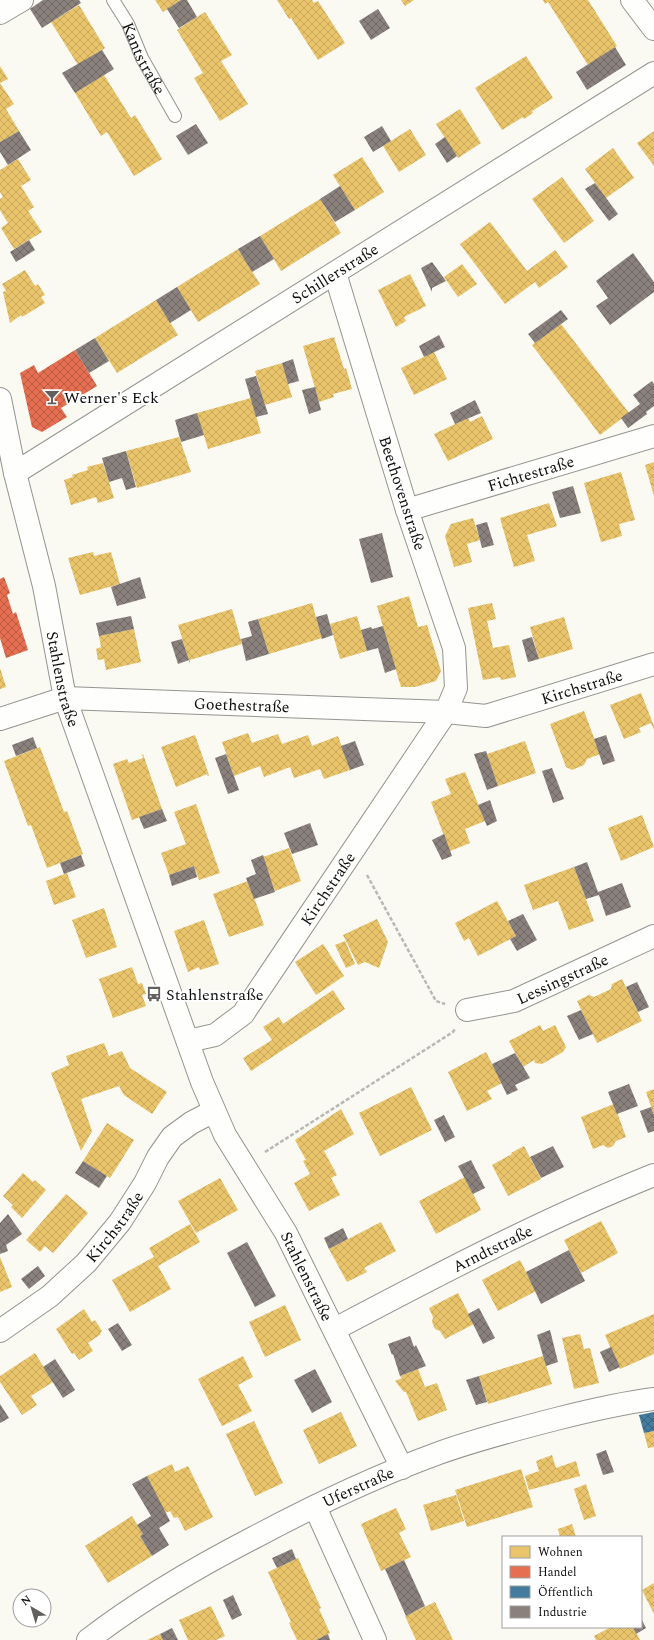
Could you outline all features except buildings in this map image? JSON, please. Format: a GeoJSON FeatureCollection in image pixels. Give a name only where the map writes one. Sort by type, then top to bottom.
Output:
{"type":"FeatureCollection","features":[{"type":"Feature","properties":{"kind":"street"},"geometry":{"type":"LineString","coordinates":[[0,13],[22,0]]}},
{"type":"Feature","properties":{"kind":"street"},"geometry":{"type":"LineString","coordinates":[[632,0],[654,29]]}},
{"type":"Feature","properties":{"kind":"street","name":"Schillerstraße"},"geometry":{"type":"LineString","coordinates":[[14,473],[335,274],[654,73]]}},
{"type":"Feature","properties":{"kind":"street","name":"Beethovenstraße"},"geometry":{"type":"LineString","coordinates":[[335,274],[407,510],[454,648],[456,688],[446,712]]}},
{"type":"Feature","properties":{"kind":"street","name":"Stahlenstraße"},"geometry":{"type":"LineString","coordinates":[[0,399],[14,473],[44,586],[65,698],[202,1082],[225,1135],[286,1233],[335,1329],[402,1468]]}},
{"type":"Feature","properties":{"kind":"street","name":"Fichtestraße"},"geometry":{"type":"LineString","coordinates":[[407,510],[654,436]]}},
{"type":"Feature","properties":{"kind":"street","name":"Kirchstraße"},"geometry":{"type":"LineString","coordinates":[[486,716],[654,664]]}},
{"type":"Feature","properties":{"kind":"street","name":"Goethestraße"},"geometry":{"type":"LineString","coordinates":[[0,719],[65,698],[446,712],[486,716]]}},
{"type":"Feature","properties":{"kind":"street","name":"Kirchstraße"},"geometry":{"type":"LineString","coordinates":[[188,1041],[215,1035],[243,1014],[446,712]]}},
{"type":"Feature","properties":{"kind":"street","name":"Lessingstraße"},"geometry":{"type":"LineString","coordinates":[[467,1010],[514,1001],[654,936]]}},
{"type":"Feature","properties":{"kind":"street","name":"Kirchstraße"},"geometry":{"type":"LineString","coordinates":[[0,1331],[50,1296],[86,1263],[120,1222],[172,1137],[191,1123],[214,1112]]}},
{"type":"Feature","properties":{"kind":"street","name":"Arndtstraße"},"geometry":{"type":"LineString","coordinates":[[335,1329],[470,1258],[605,1195],[654,1175]]}},
{"type":"Feature","properties":{"kind":"street","name":"Uferstraße"},"geometry":{"type":"LineString","coordinates":[[88,1640],[126,1612],[196,1569],[315,1507],[402,1468],[439,1453],[508,1431],[591,1410],[654,1399]]}},
{"type":"Feature","properties":{"kind":"street"},"geometry":{"type":"LineString","coordinates":[[315,1507],[375,1640]]}},
{"type":"Feature","properties":{"kind":"lane","name":"Kantstraße"},"geometry":{"type":"LineString","coordinates":[[113,0],[128,24],[142,58],[175,116]]}},
{"type":"Feature","properties":{"kind":"path"},"geometry":{"type":"LineString","coordinates":[[244,1166],[453,1032],[467,1010],[436,1001],[353,850]]}},
{"type":"Feature","properties":{"kind":"place","name":"Werner's Eck"},"geometry":{"type":"Point","coordinates":[52,397]}},
{"type":"Feature","properties":{"kind":"place","name":"Stahlenstraße"},"geometry":{"type":"Point","coordinates":[154,994]}}]}
